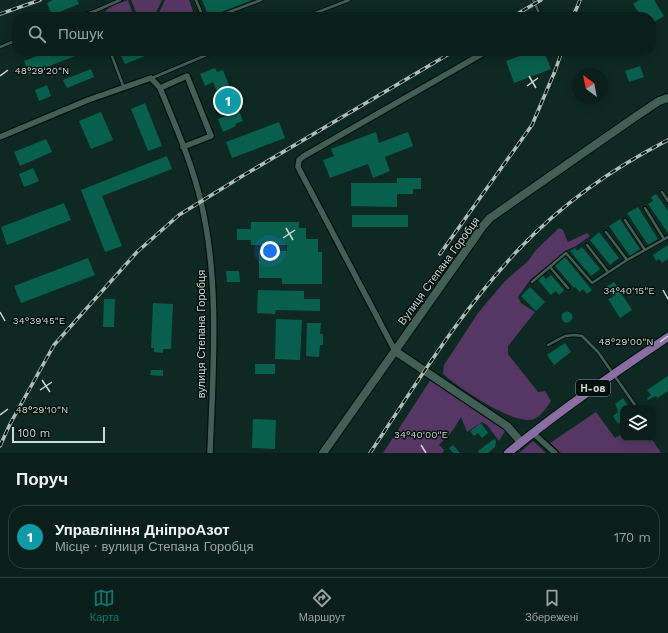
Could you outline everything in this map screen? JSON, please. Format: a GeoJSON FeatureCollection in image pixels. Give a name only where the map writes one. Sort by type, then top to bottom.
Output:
{"type":"FeatureCollection","features":[{"type":"Feature","properties":{"kind":"main road","name":"Н-08"},"geometry":{"type":"LineString","coordinates":[[508,453],[613,374],[668,337]]}},
{"type":"Feature","properties":{"kind":"street"},"geometry":{"type":"LineString","coordinates":[[478,56],[311,152],[299,160],[298,167],[395,351],[507,426],[521,442]]}},
{"type":"Feature","properties":{"kind":"street"},"geometry":{"type":"LineString","coordinates":[[0,137],[88,100],[151,78],[160,88],[188,76],[211,136],[183,148]]}},
{"type":"Feature","properties":{"kind":"street","name":"вулиця Степана Горобця"},"geometry":{"type":"LineString","coordinates":[[160,88],[201,201],[209,241],[212,269],[213,313],[210,453]]}},
{"type":"Feature","properties":{"kind":"street","name":"Вулиця Степана Горобця"},"geometry":{"type":"LineString","coordinates":[[323,453],[482,226],[490,218],[635,117],[659,101],[668,98]]}},
{"type":"Feature","properties":{"kind":"street"},"geometry":{"type":"LineString","coordinates":[[533,433],[555,453]]}},
{"type":"Feature","properties":{"kind":"lane"},"geometry":{"type":"LineString","coordinates":[[92,12],[120,0]]}},
{"type":"Feature","properties":{"kind":"lane"},"geometry":{"type":"LineString","coordinates":[[196,0],[201,12]]}},
{"type":"Feature","properties":{"kind":"lane"},"geometry":{"type":"LineString","coordinates":[[229,12],[261,0]]}},
{"type":"Feature","properties":{"kind":"lane"},"geometry":{"type":"LineString","coordinates":[[318,12],[349,0]]}},
{"type":"Feature","properties":{"kind":"lane"},"geometry":{"type":"LineString","coordinates":[[533,0],[539,12]]}},
{"type":"Feature","properties":{"kind":"lane"},"geometry":{"type":"LineString","coordinates":[[0,47],[12,42]]}},
{"type":"Feature","properties":{"kind":"lane"},"geometry":{"type":"LineString","coordinates":[[112,56],[124,88]]}},
{"type":"Feature","properties":{"kind":"lane"},"geometry":{"type":"LineString","coordinates":[[151,78],[204,56]]}},
{"type":"Feature","properties":{"kind":"lane"},"geometry":{"type":"LineString","coordinates":[[662,192],[668,201]]}},
{"type":"Feature","properties":{"kind":"lane"},"geometry":{"type":"LineString","coordinates":[[645,208],[664,239]]}},
{"type":"Feature","properties":{"kind":"lane"},"geometry":{"type":"LineString","coordinates":[[625,220],[645,250]]}},
{"type":"Feature","properties":{"kind":"lane"},"geometry":{"type":"LineString","coordinates":[[606,232],[627,260]]}},
{"type":"Feature","properties":{"kind":"lane"},"geometry":{"type":"LineString","coordinates":[[532,282],[566,252],[592,283],[627,260],[668,237]]}},
{"type":"Feature","properties":{"kind":"lane"},"geometry":{"type":"LineString","coordinates":[[587,245],[608,272]]}},
{"type":"Feature","properties":{"kind":"lane"},"geometry":{"type":"LineString","coordinates":[[550,266],[568,288]]}},
{"type":"Feature","properties":{"kind":"lane"},"geometry":{"type":"LineString","coordinates":[[548,345],[565,336],[582,336],[598,352],[635,405]]}},
{"type":"Feature","properties":{"kind":"shaded area"},"geometry":{"type":"Polygon","coordinates":[[[128,0],[132,12],[105,12],[116,4],[128,0]]]}},
{"type":"Feature","properties":{"kind":"shaded area"},"geometry":{"type":"Polygon","coordinates":[[[131,0],[162,0],[156,12],[136,12],[131,0]]]}},
{"type":"Feature","properties":{"kind":"shaded area"},"geometry":{"type":"Polygon","coordinates":[[[165,0],[189,0],[193,12],[159,12],[165,0]]]}},
{"type":"Feature","properties":{"kind":"shaded area"},"geometry":{"type":"Polygon","coordinates":[[[559,228],[563,230],[568,242],[587,233],[590,236],[576,246],[565,251],[530,280],[518,297],[521,303],[535,312],[508,346],[508,354],[538,392],[545,391],[551,401],[536,418],[529,420],[520,419],[497,410],[460,387],[443,374],[444,365],[478,313],[505,281],[528,261],[536,250],[559,228]]]}},
{"type":"Feature","properties":{"kind":"shaded area"},"geometry":{"type":"Polygon","coordinates":[[[431,379],[502,426],[505,431],[499,441],[487,425],[482,422],[467,432],[461,417],[453,430],[439,445],[444,450],[443,453],[383,453],[431,379]]]}},
{"type":"Feature","properties":{"kind":"shaded area"},"geometry":{"type":"Polygon","coordinates":[[[596,412],[615,438],[620,435],[620,441],[653,441],[661,453],[561,453],[550,443],[596,412]]]}},
{"type":"Feature","properties":{"kind":"shaded area"},"geometry":{"type":"Polygon","coordinates":[[[533,441],[546,453],[519,453],[533,441]]]}},
{"type":"Feature","properties":{"kind":"building"},"geometry":{"type":"Polygon","coordinates":[[[53,0],[77,0],[79,4],[59,12],[51,12],[47,3],[53,0]]]}},
{"type":"Feature","properties":{"kind":"building"},"geometry":{"type":"Polygon","coordinates":[[[202,0],[252,0],[222,12],[207,12],[202,0]]]}},
{"type":"Feature","properties":{"kind":"building"},"geometry":{"type":"Polygon","coordinates":[[[639,0],[654,0],[664,16],[656,21],[656,12],[639,12],[633,4],[639,0]]]}},
{"type":"Feature","properties":{"kind":"building"},"geometry":{"type":"Polygon","coordinates":[[[38,56],[75,56],[29,74],[24,61],[38,56]]]}},
{"type":"Feature","properties":{"kind":"building"},"geometry":{"type":"Polygon","coordinates":[[[121,56],[145,56],[125,64],[121,56]]]}},
{"type":"Feature","properties":{"kind":"building"},"geometry":{"type":"Polygon","coordinates":[[[520,56],[546,56],[551,69],[514,83],[506,61],[520,56]]]}},
{"type":"Feature","properties":{"kind":"building"},"geometry":{"type":"Polygon","coordinates":[[[640,66],[644,77],[629,82],[625,71],[640,66]]]}},
{"type":"Feature","properties":{"kind":"building"},"geometry":{"type":"Polygon","coordinates":[[[215,68],[217,72],[223,70],[243,121],[235,124],[236,126],[223,132],[218,119],[227,116],[213,82],[205,86],[200,74],[215,68]]]}},
{"type":"Feature","properties":{"kind":"building"},"geometry":{"type":"Polygon","coordinates":[[[91,69],[94,77],[67,88],[63,80],[91,69]]]}},
{"type":"Feature","properties":{"kind":"building"},"geometry":{"type":"Polygon","coordinates":[[[47,85],[51,96],[39,101],[35,90],[47,85]]]}},
{"type":"Feature","properties":{"kind":"building"},"geometry":{"type":"Polygon","coordinates":[[[145,103],[162,146],[148,151],[131,109],[145,103]]]}},
{"type":"Feature","properties":{"kind":"building"},"geometry":{"type":"Polygon","coordinates":[[[101,112],[113,140],[91,149],[79,121],[101,112]]]}},
{"type":"Feature","properties":{"kind":"building"},"geometry":{"type":"Polygon","coordinates":[[[279,122],[285,138],[232,158],[226,142],[279,122]]]}},
{"type":"Feature","properties":{"kind":"building"},"geometry":{"type":"Polygon","coordinates":[[[376,132],[379,143],[408,132],[413,146],[385,157],[390,171],[373,178],[368,164],[330,178],[323,160],[334,156],[331,149],[376,132]]]}},
{"type":"Feature","properties":{"kind":"building"},"geometry":{"type":"Polygon","coordinates":[[[46,139],[52,152],[20,166],[14,152],[46,139]]]}},
{"type":"Feature","properties":{"kind":"building"},"geometry":{"type":"Polygon","coordinates":[[[167,156],[172,169],[102,196],[122,246],[105,252],[81,190],[167,156]]]}},
{"type":"Feature","properties":{"kind":"building"},"geometry":{"type":"Polygon","coordinates":[[[33,168],[39,181],[24,187],[19,174],[33,168]]]}},
{"type":"Feature","properties":{"kind":"building"},"geometry":{"type":"Polygon","coordinates":[[[397,178],[421,178],[421,189],[413,189],[413,194],[397,194],[397,207],[351,206],[351,183],[397,183],[397,178]]]}},
{"type":"Feature","properties":{"kind":"building"},"geometry":{"type":"Polygon","coordinates":[[[656,194],[668,211],[668,233],[648,204],[653,201],[651,197],[656,194]]]}},
{"type":"Feature","properties":{"kind":"building"},"geometry":{"type":"Polygon","coordinates":[[[64,203],[71,220],[7,245],[1,227],[64,203]]]}},
{"type":"Feature","properties":{"kind":"building"},"geometry":{"type":"Polygon","coordinates":[[[638,207],[658,239],[648,245],[627,213],[638,207]]]}},
{"type":"Feature","properties":{"kind":"building"},"geometry":{"type":"Polygon","coordinates":[[[352,215],[408,215],[408,227],[352,227],[352,215]]]}},
{"type":"Feature","properties":{"kind":"building"},"geometry":{"type":"Polygon","coordinates":[[[620,219],[640,249],[630,256],[609,226],[620,219]]]}},
{"type":"Feature","properties":{"kind":"building"},"geometry":{"type":"Polygon","coordinates":[[[251,222],[299,222],[299,228],[306,228],[306,239],[318,239],[318,252],[322,252],[322,284],[282,284],[282,278],[259,278],[259,251],[287,251],[287,245],[251,245],[251,240],[237,240],[237,229],[251,229],[251,222]]]}},
{"type":"Feature","properties":{"kind":"building"},"geometry":{"type":"Polygon","coordinates":[[[599,232],[619,258],[610,265],[590,240],[599,232]]]}},
{"type":"Feature","properties":{"kind":"building"},"geometry":{"type":"Polygon","coordinates":[[[668,245],[668,259],[662,263],[659,259],[656,261],[653,255],[668,245]]]}},
{"type":"Feature","properties":{"kind":"building"},"geometry":{"type":"Polygon","coordinates":[[[582,247],[600,269],[591,276],[570,251],[575,248],[577,251],[582,247]]]}},
{"type":"Feature","properties":{"kind":"building"},"geometry":{"type":"Polygon","coordinates":[[[565,257],[592,290],[587,294],[583,289],[580,292],[575,287],[574,288],[555,266],[565,257]]]}},
{"type":"Feature","properties":{"kind":"building"},"geometry":{"type":"Polygon","coordinates":[[[88,258],[95,275],[21,303],[14,286],[88,258]]]}},
{"type":"Feature","properties":{"kind":"building"},"geometry":{"type":"Polygon","coordinates":[[[226,271],[239,271],[240,282],[227,282],[226,271]]]}},
{"type":"Feature","properties":{"kind":"building"},"geometry":{"type":"Polygon","coordinates":[[[551,275],[564,290],[559,295],[556,291],[551,295],[538,280],[543,276],[546,279],[551,275]]]}},
{"type":"Feature","properties":{"kind":"building"},"geometry":{"type":"Polygon","coordinates":[[[614,282],[632,310],[620,318],[608,299],[613,297],[606,287],[614,282]]]}},
{"type":"Feature","properties":{"kind":"building"},"geometry":{"type":"Polygon","coordinates":[[[530,287],[545,302],[536,311],[521,296],[530,287]]]}},
{"type":"Feature","properties":{"kind":"building"},"geometry":{"type":"Polygon","coordinates":[[[258,290],[304,291],[304,299],[320,299],[320,311],[276,310],[275,314],[257,313],[258,290]]]}},
{"type":"Feature","properties":{"kind":"building"},"geometry":{"type":"Polygon","coordinates":[[[104,299],[115,299],[114,327],[103,327],[104,299]]]}},
{"type":"Feature","properties":{"kind":"building"},"geometry":{"type":"Polygon","coordinates":[[[153,303],[173,304],[171,349],[163,349],[163,353],[154,352],[154,348],[151,348],[153,303]]]}},
{"type":"Feature","properties":{"kind":"building"},"geometry":{"type":"Polygon","coordinates":[[[567,311],[571,313],[573,317],[571,321],[567,323],[563,321],[561,317],[563,313],[567,311]]]}},
{"type":"Feature","properties":{"kind":"building"},"geometry":{"type":"Polygon","coordinates":[[[276,319],[302,320],[300,360],[275,359],[276,319]]]}},
{"type":"Feature","properties":{"kind":"building"},"geometry":{"type":"Polygon","coordinates":[[[307,323],[321,323],[320,334],[323,334],[323,345],[320,345],[319,357],[306,356],[307,323]]]}},
{"type":"Feature","properties":{"kind":"building"},"geometry":{"type":"Polygon","coordinates":[[[565,343],[571,352],[554,365],[547,355],[565,343]]]}},
{"type":"Feature","properties":{"kind":"building"},"geometry":{"type":"Polygon","coordinates":[[[255,364],[275,364],[275,374],[255,374],[255,364]]]}},
{"type":"Feature","properties":{"kind":"building"},"geometry":{"type":"Polygon","coordinates":[[[151,370],[163,370],[163,376],[150,375],[151,370]]]}},
{"type":"Feature","properties":{"kind":"building"},"geometry":{"type":"Polygon","coordinates":[[[668,376],[668,391],[657,398],[656,396],[648,400],[647,398],[651,395],[647,390],[668,376]]]}},
{"type":"Feature","properties":{"kind":"building"},"geometry":{"type":"Polygon","coordinates":[[[623,398],[628,405],[620,405],[620,424],[619,422],[618,424],[613,416],[618,412],[615,404],[623,398]]]}},
{"type":"Feature","properties":{"kind":"building"},"geometry":{"type":"Polygon","coordinates":[[[253,419],[276,420],[275,449],[252,448],[253,419]]]}},
{"type":"Feature","properties":{"kind":"building"},"geometry":{"type":"Polygon","coordinates":[[[481,423],[488,433],[482,438],[478,433],[474,436],[470,431],[481,423]]]}},
{"type":"Feature","properties":{"kind":"building"},"geometry":{"type":"Polygon","coordinates":[[[494,439],[496,441],[495,447],[488,453],[479,453],[478,451],[494,439]]]}},
{"type":"Feature","properties":{"kind":"building"},"geometry":{"type":"Polygon","coordinates":[[[453,445],[460,453],[453,453],[449,448],[453,445]]]}},
{"type":"Feature","properties":{"kind":"railway"},"geometry":{"type":"LineString","coordinates":[[0,14],[40,0]]}},
{"type":"Feature","properties":{"kind":"railway"},"geometry":{"type":"LineString","coordinates":[[521,12],[541,0]]}},
{"type":"Feature","properties":{"kind":"railway"},"geometry":{"type":"LineString","coordinates":[[575,12],[580,0]]}},
{"type":"Feature","properties":{"kind":"railway"},"geometry":{"type":"LineString","coordinates":[[0,446],[10,424],[54,345],[137,252],[179,215],[446,56]]}},
{"type":"Feature","properties":{"kind":"railway"},"geometry":{"type":"LineString","coordinates":[[440,254],[532,125],[560,56]]}},
{"type":"Feature","properties":{"kind":"railway"},"geometry":{"type":"LineString","coordinates":[[370,453],[440,348],[478,296],[520,248],[553,216],[589,188],[628,162],[668,140]]}},
{"type":"Feature","properties":{"kind":"place","name":"Управління ДніпроАзот"},"geometry":{"type":"Point","coordinates":[228,101]}}]}
